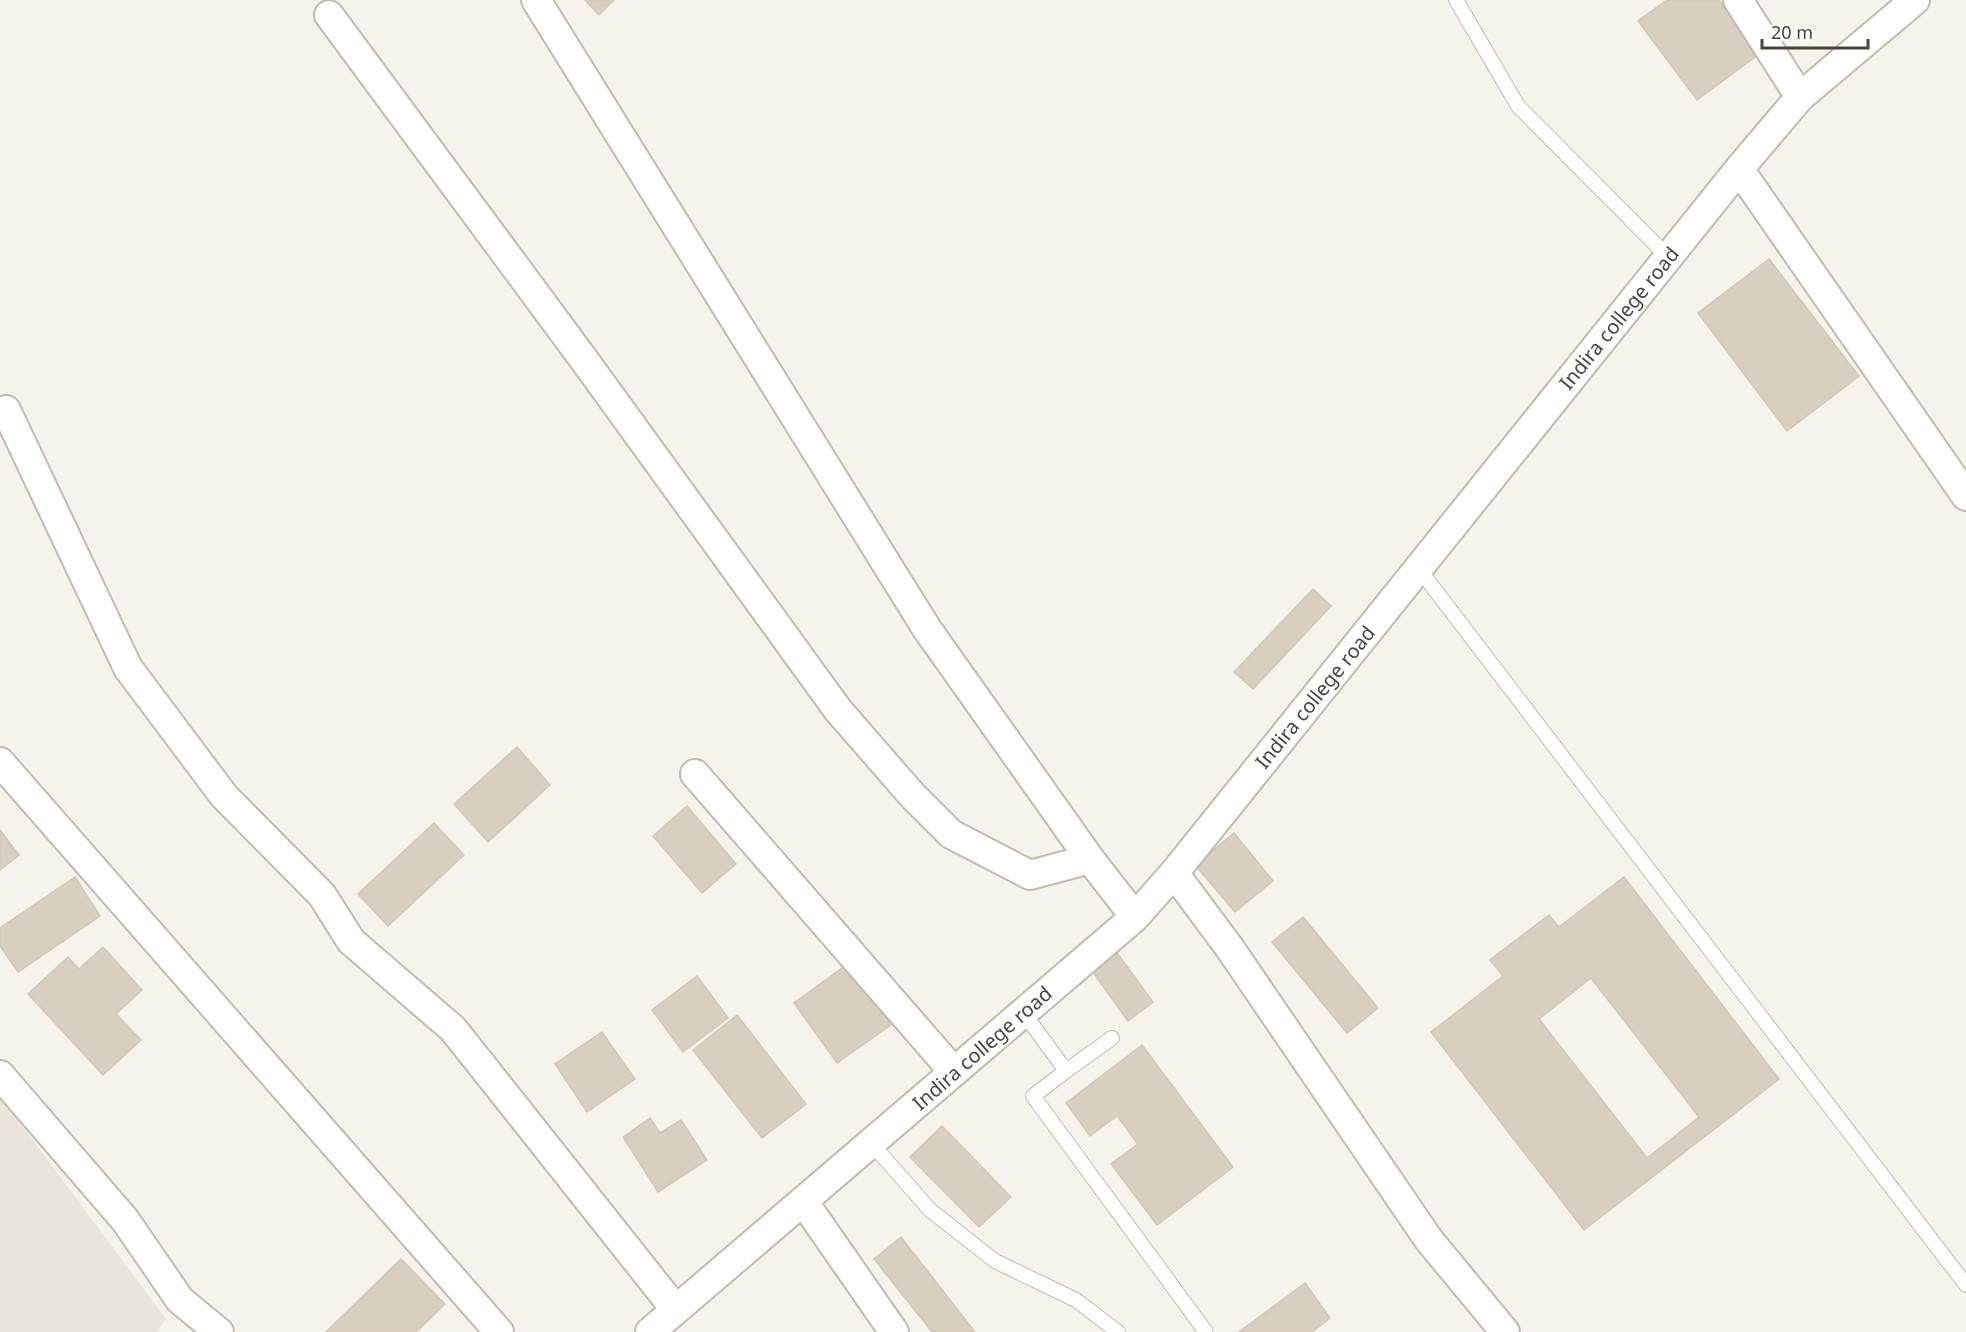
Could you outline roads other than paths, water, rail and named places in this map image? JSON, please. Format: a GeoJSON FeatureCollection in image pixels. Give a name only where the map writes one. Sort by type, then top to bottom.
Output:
{"type":"FeatureCollection","features":[{"type":"Feature","properties":{"kind":"street"},"geometry":{"type":"LineString","coordinates":[[536,0],[927,629],[1090,859],[1134,917]]}},
{"type":"Feature","properties":{"kind":"street"},"geometry":{"type":"LineString","coordinates":[[1738,0],[1800,97]]}},
{"type":"Feature","properties":{"kind":"street","name":"Indira college road"},"geometry":{"type":"LineString","coordinates":[[650,1332],[1134,917],[1174,873],[1668,257],[1800,97],[1915,0]]}},
{"type":"Feature","properties":{"kind":"street"},"geometry":{"type":"LineString","coordinates":[[329,15],[838,710],[912,795],[951,834],[1030,875],[1090,859]]}},
{"type":"Feature","properties":{"kind":"street"},"geometry":{"type":"LineString","coordinates":[[1739,169],[1966,496]]}},
{"type":"Feature","properties":{"kind":"street"},"geometry":{"type":"LineString","coordinates":[[6,410],[128,668],[224,796],[322,895],[351,941],[453,1029],[676,1310]]}},
{"type":"Feature","properties":{"kind":"street"},"geometry":{"type":"LineString","coordinates":[[0,762],[499,1332]]}},
{"type":"Feature","properties":{"kind":"street"},"geometry":{"type":"LineString","coordinates":[[695,774],[954,1072]]}},
{"type":"Feature","properties":{"kind":"street"},"geometry":{"type":"LineString","coordinates":[[1174,873],[1229,947],[1429,1240],[1505,1332]]}},
{"type":"Feature","properties":{"kind":"street"},"geometry":{"type":"LineString","coordinates":[[0,1075],[125,1220],[180,1300],[219,1332]]}},
{"type":"Feature","properties":{"kind":"street"},"geometry":{"type":"LineString","coordinates":[[803,1201],[894,1332]]}},
{"type":"Feature","properties":{"kind":"lane"},"geometry":{"type":"LineString","coordinates":[[1456,0],[1518,106],[1668,257]]}},
{"type":"Feature","properties":{"kind":"lane"},"geometry":{"type":"LineString","coordinates":[[1419,569],[1966,1285]]}},
{"type":"Feature","properties":{"kind":"lane"},"geometry":{"type":"LineString","coordinates":[[1023,1012],[1066,1071]]}},
{"type":"Feature","properties":{"kind":"lane"},"geometry":{"type":"LineString","coordinates":[[1112,1038],[1033,1096],[1206,1332]]}},
{"type":"Feature","properties":{"kind":"lane"},"geometry":{"type":"LineString","coordinates":[[871,1143],[930,1210],[995,1261],[1076,1300],[1118,1332]]}}]}
